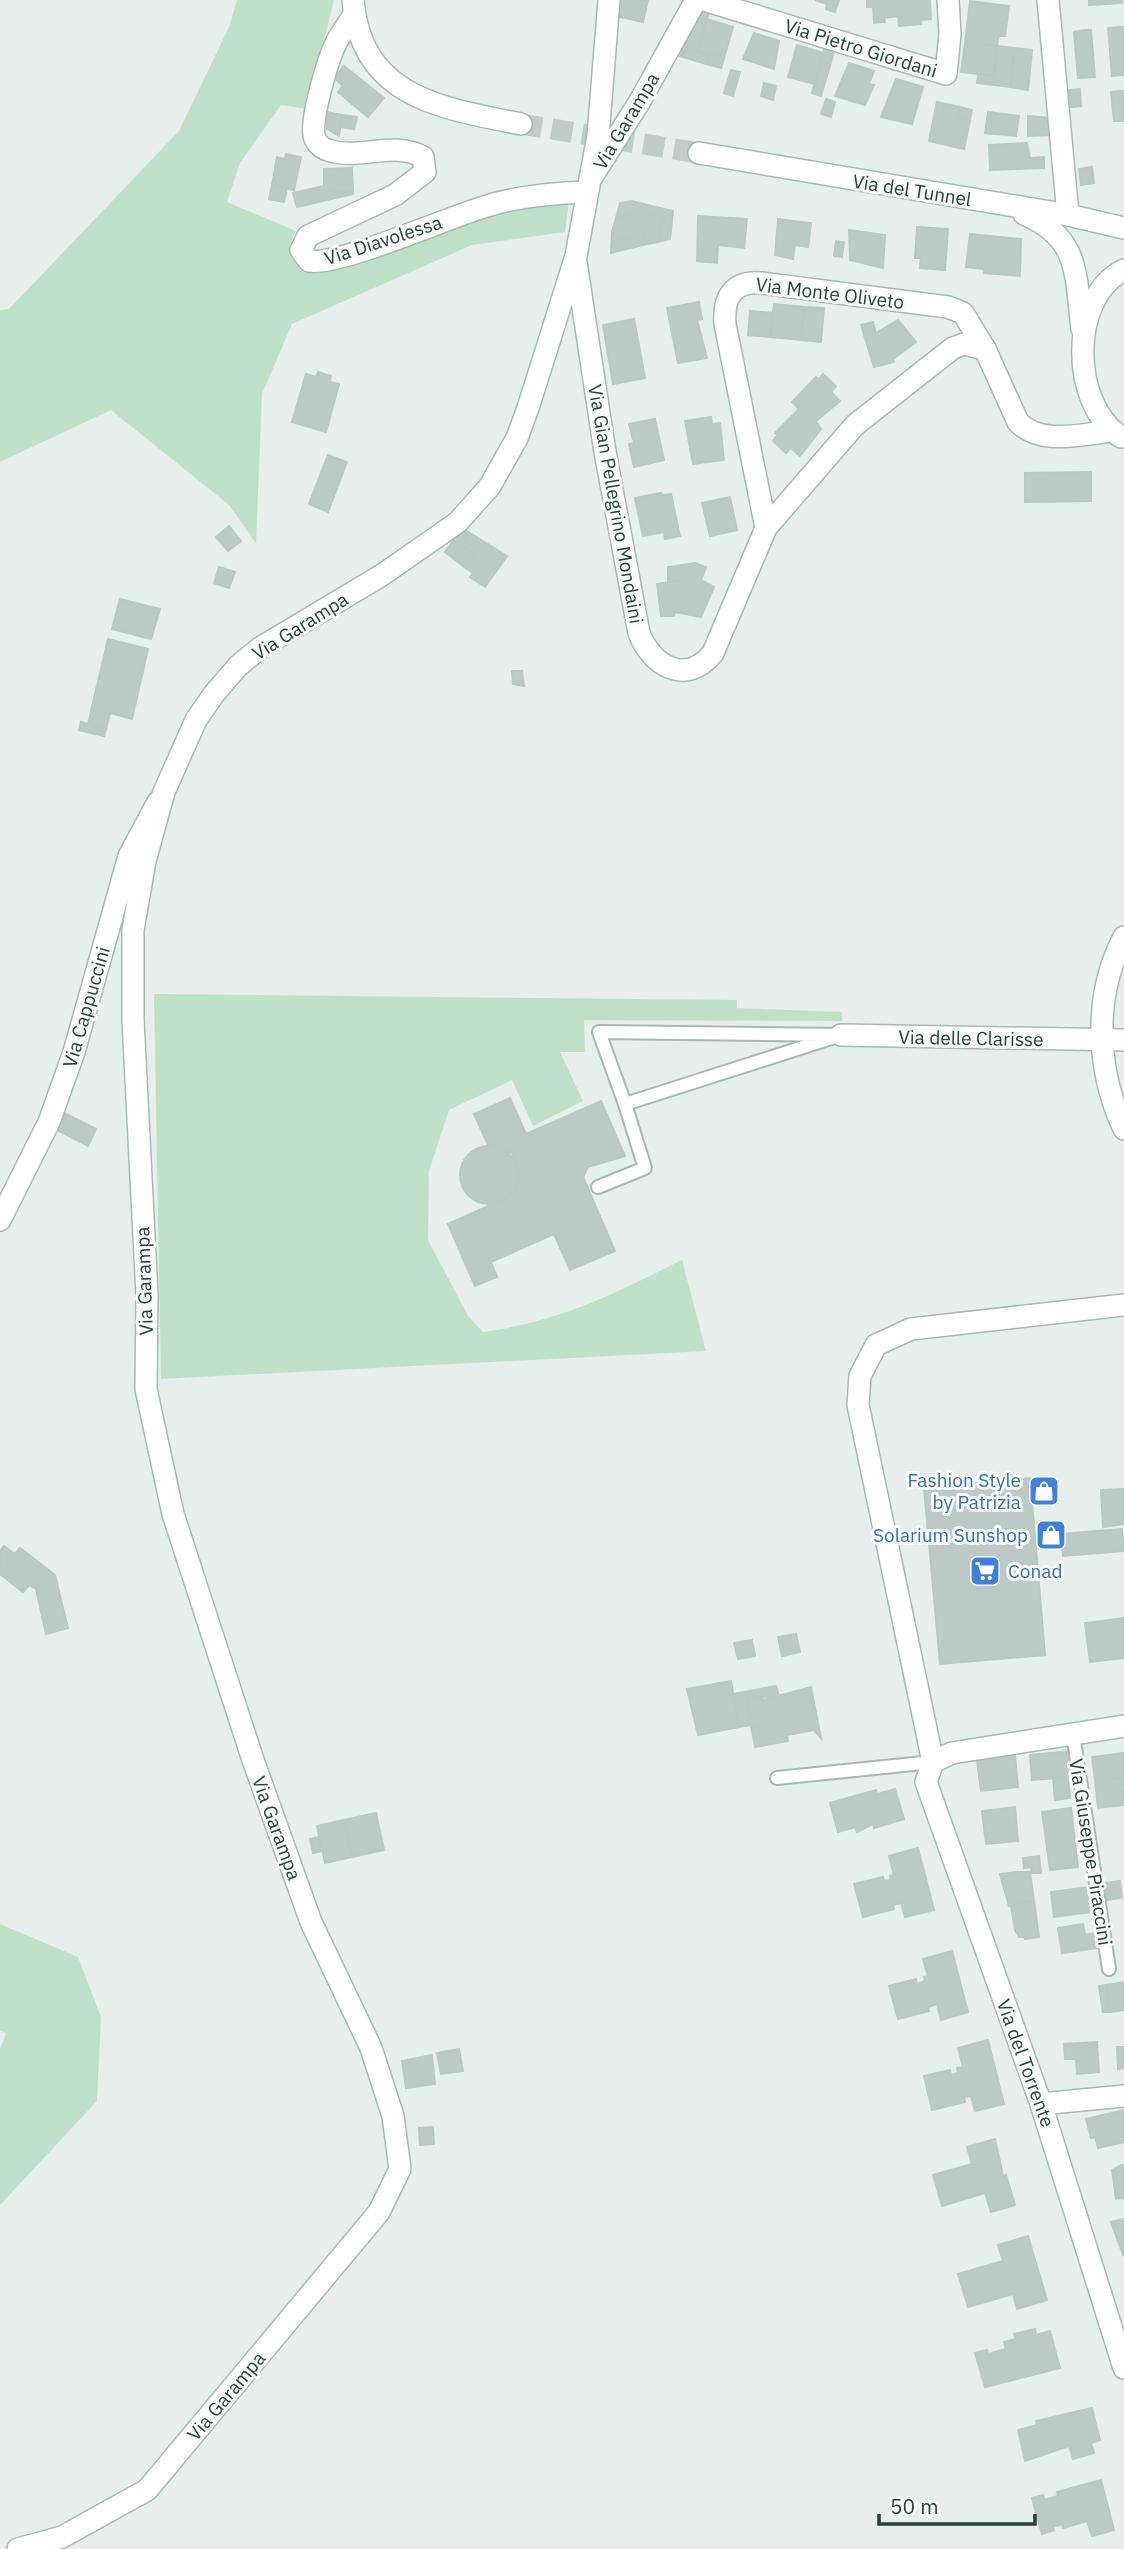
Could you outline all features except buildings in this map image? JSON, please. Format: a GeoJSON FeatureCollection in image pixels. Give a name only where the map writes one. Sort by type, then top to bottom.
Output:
{"type":"FeatureCollection","features":[{"type":"Feature","properties":{"kind":"street"},"geometry":{"type":"LineString","coordinates":[[589,186],[598,136],[608,0]]}},
{"type":"Feature","properties":{"kind":"street","name":"Via Garampa"},"geometry":{"type":"LineString","coordinates":[[18,2549],[62,2537],[147,2490],[379,2212],[400,2169],[393,2116],[371,2048],[311,1922],[253,1760],[173,1514],[146,1389],[147,1295],[133,1020],[133,930],[145,861],[164,792],[196,720],[238,666],[260,648],[371,582],[458,522],[490,486],[517,438],[576,256],[589,186],[696,0]]}},
{"type":"Feature","properties":{"kind":"street","name":"Via Pietro Giordani"},"geometry":{"type":"LineString","coordinates":[[704,0],[946,74],[950,34],[948,0]]}},
{"type":"Feature","properties":{"kind":"street"},"geometry":{"type":"LineString","coordinates":[[1048,0],[1068,215]]}},
{"type":"Feature","properties":{"kind":"street"},"geometry":{"type":"LineString","coordinates":[[354,7],[367,54],[386,76],[403,90],[449,110],[521,124]]}},
{"type":"Feature","properties":{"kind":"street","name":"Via Diavolessa"},"geometry":{"type":"LineString","coordinates":[[354,7],[336,43],[318,106],[313,132],[316,140],[329,151],[414,152],[423,157],[425,172],[395,195],[308,236],[301,250],[309,261],[316,262],[357,252],[489,205],[589,186]]}},
{"type":"Feature","properties":{"kind":"street","name":"Via del Tunnel"},"geometry":{"type":"LineString","coordinates":[[699,153],[1068,215],[1124,228]]}},
{"type":"Feature","properties":{"kind":"street"},"geometry":{"type":"LineString","coordinates":[[1002,205],[1043,223],[1068,246],[1074,268],[1087,382],[1094,405],[1118,435]]}},
{"type":"Feature","properties":{"kind":"street","name":"Via Gian Pellegrino Mondaini"},"geometry":{"type":"LineString","coordinates":[[576,256],[604,452],[639,633],[651,657],[681,671],[693,669],[708,660],[766,528],[855,425],[953,348],[964,344],[985,349]]}},
{"type":"Feature","properties":{"kind":"street"},"geometry":{"type":"LineString","coordinates":[[1083,338],[1102,287],[1124,262]]}},
{"type":"Feature","properties":{"kind":"street"},"geometry":{"type":"LineString","coordinates":[[1102,287],[1124,270]]}},
{"type":"Feature","properties":{"kind":"street","name":"Via Monte Oliveto"},"geometry":{"type":"LineString","coordinates":[[766,528],[725,324],[724,306],[731,290],[741,284],[761,283],[948,307],[963,313],[985,349]]}},
{"type":"Feature","properties":{"kind":"street"},"geometry":{"type":"LineString","coordinates":[[985,349],[1018,422],[1025,430],[1054,437],[1118,435]]}},
{"type":"Feature","properties":{"kind":"street","name":"Via Cappuccini"},"geometry":{"type":"LineString","coordinates":[[0,1220],[49,1122],[74,1052],[129,856],[164,792]]}},
{"type":"Feature","properties":{"kind":"street"},"geometry":{"type":"LineString","coordinates":[[1124,937],[1104,992],[1101,1039],[1108,1087],[1124,1129]]}},
{"type":"Feature","properties":{"kind":"street","name":"Via delle Clarisse"},"geometry":{"type":"LineString","coordinates":[[841,1035],[1124,1040]]}},
{"type":"Feature","properties":{"kind":"street","name":"Via del Torrente"},"geometry":{"type":"LineString","coordinates":[[1124,1306],[911,1329],[876,1345],[860,1376],[858,1405],[933,1762],[926,1782],[932,1805],[1041,2104],[1119,2332],[1124,2368]]}},
{"type":"Feature","properties":{"kind":"street"},"geometry":{"type":"LineString","coordinates":[[933,1762],[965,1750],[1124,1726]]}},
{"type":"Feature","properties":{"kind":"street"},"geometry":{"type":"LineString","coordinates":[[1041,2104],[1124,2096]]}},
{"type":"Feature","properties":{"kind":"lane"},"geometry":{"type":"LineString","coordinates":[[597,1187],[645,1168],[599,1032],[841,1035]]}},
{"type":"Feature","properties":{"kind":"lane"},"geometry":{"type":"LineString","coordinates":[[625,1104],[841,1035]]}},
{"type":"Feature","properties":{"kind":"lane","name":"Via Giuseppe Piraccini"},"geometry":{"type":"LineString","coordinates":[[1073,1734],[1109,1969]]}},
{"type":"Feature","properties":{"kind":"lane"},"geometry":{"type":"LineString","coordinates":[[777,1778],[933,1762]]}},
{"type":"Feature","properties":{"kind":"green space"},"geometry":{"type":"Polygon","coordinates":[[[237,0],[334,0],[307,109],[281,105],[240,163],[227,202],[296,231],[291,242],[295,259],[479,216],[569,201],[565,232],[472,245],[292,324],[262,394],[256,543],[229,505],[111,410],[0,462],[0,310],[9,309],[179,131],[229,27],[237,0]]]}},
{"type":"Feature","properties":{"kind":"green space"},"geometry":{"type":"Polygon","coordinates":[[[154,994],[737,1000],[737,1008],[842,1012],[842,1021],[584,1020],[585,1052],[560,1052],[583,1101],[533,1126],[512,1080],[449,1110],[429,1171],[428,1240],[468,1316],[483,1332],[562,1314],[682,1260],[706,1351],[161,1379],[154,994]]]}},
{"type":"Feature","properties":{"kind":"green space"},"geometry":{"type":"Polygon","coordinates":[[[0,1924],[78,1957],[101,2017],[97,2101],[0,2205],[0,2049],[6,2033],[0,2031],[0,1924]]]}},
{"type":"Feature","properties":{"kind":"tunnel"},"geometry":{"type":"LineString","coordinates":[[521,124],[699,153]]}},
{"type":"Feature","properties":{"kind":"place","name":"Fashion Style by Patrizia"},"geometry":{"type":"Point","coordinates":[1044,1491]}},
{"type":"Feature","properties":{"kind":"place","name":"Solarium Sunshop"},"geometry":{"type":"Point","coordinates":[1051,1535]}},
{"type":"Feature","properties":{"kind":"place","name":"Conad"},"geometry":{"type":"Point","coordinates":[985,1571]}}]}
